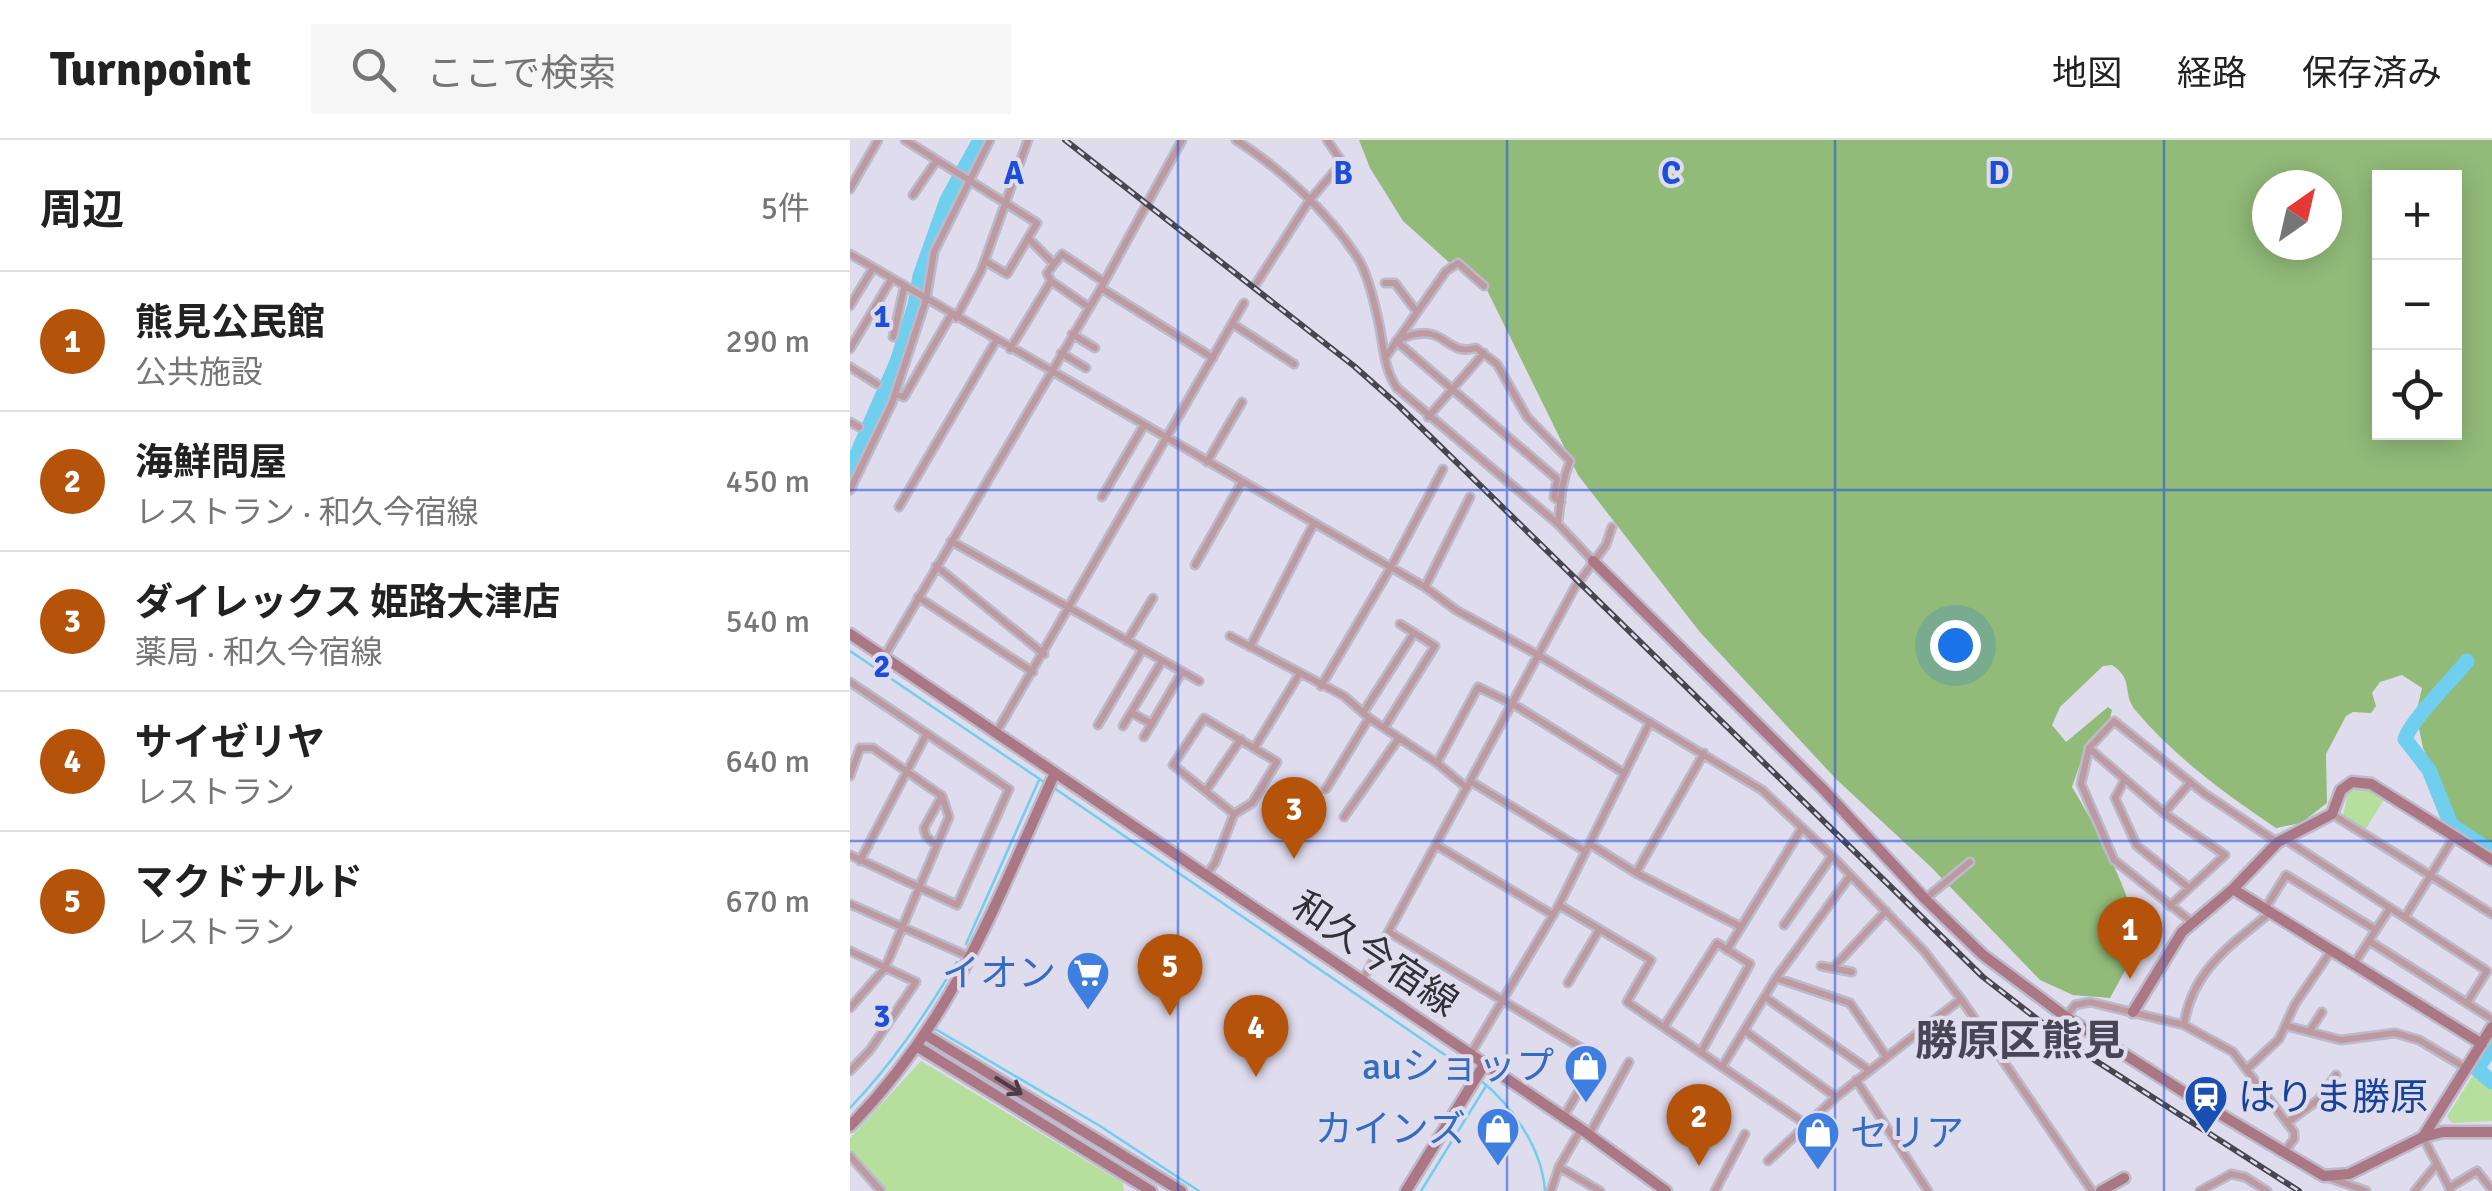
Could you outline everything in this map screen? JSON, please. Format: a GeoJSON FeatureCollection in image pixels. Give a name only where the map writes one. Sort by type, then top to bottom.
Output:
{"type":"FeatureCollection","features":[{"type":"Feature","properties":{"kind":"street"},"geometry":{"type":"LineString","coordinates":[[850,188],[878,140]]}},
{"type":"Feature","properties":{"kind":"street"},"geometry":{"type":"LineString","coordinates":[[905,140],[1037,223],[1007,274],[984,262]]}},
{"type":"Feature","properties":{"kind":"street"},"geometry":{"type":"LineString","coordinates":[[850,490],[895,394],[926,300],[934,252],[990,140]]}},
{"type":"Feature","properties":{"kind":"street"},"geometry":{"type":"LineString","coordinates":[[895,394],[904,397],[984,262],[1028,140]]}},
{"type":"Feature","properties":{"kind":"street"},"geometry":{"type":"LineString","coordinates":[[884,657],[1102,285],[1182,140]]}},
{"type":"Feature","properties":{"kind":"street"},"geometry":{"type":"LineString","coordinates":[[1236,140],[1310,201],[1359,260],[1377,315],[1387,373],[1397,388],[1558,524],[1983,955],[2066,1017],[2282,1154],[2324,1176],[2366,1191]]}},
{"type":"Feature","properties":{"kind":"street"},"geometry":{"type":"LineString","coordinates":[[1256,284],[1310,201],[1339,166],[1340,159],[1327,140]]}},
{"type":"Feature","properties":{"kind":"street"},"geometry":{"type":"LineString","coordinates":[[913,195],[936,160]]}},
{"type":"Feature","properties":{"kind":"street"},"geometry":{"type":"LineString","coordinates":[[1028,238],[1054,264]]}},
{"type":"Feature","properties":{"kind":"street"},"geometry":{"type":"LineString","coordinates":[[850,254],[1391,567],[1456,610],[1762,790],[1924,950],[2092,1191]]}},
{"type":"Feature","properties":{"kind":"street"},"geometry":{"type":"LineString","coordinates":[[1087,306],[1051,282],[1048,273],[1062,254],[1213,358]]}},
{"type":"Feature","properties":{"kind":"street"},"geometry":{"type":"LineString","coordinates":[[1385,359],[1416,310],[1458,263],[1484,286]]}},
{"type":"Feature","properties":{"kind":"street"},"geometry":{"type":"LineString","coordinates":[[850,306],[873,268]]}},
{"type":"Feature","properties":{"kind":"street"},"geometry":{"type":"LineString","coordinates":[[850,349],[891,280]]}},
{"type":"Feature","properties":{"kind":"street"},"geometry":{"type":"LineString","coordinates":[[1010,349],[1051,282]]}},
{"type":"Feature","properties":{"kind":"street"},"geometry":{"type":"LineString","coordinates":[[1384,283],[1395,283],[1416,310]]}},
{"type":"Feature","properties":{"kind":"street"},"geometry":{"type":"LineString","coordinates":[[894,337],[904,288]]}},
{"type":"Feature","properties":{"kind":"street"},"geometry":{"type":"LineString","coordinates":[[996,733],[1244,303]]}},
{"type":"Feature","properties":{"kind":"street"},"geometry":{"type":"LineString","coordinates":[[1233,324],[1294,364]]}},
{"type":"Feature","properties":{"kind":"street"},"geometry":{"type":"LineString","coordinates":[[1396,341],[1418,331],[1437,334],[1455,348],[1476,348],[1497,364],[1527,417],[1570,462],[1560,486],[1558,524]]}},
{"type":"Feature","properties":{"kind":"street"},"geometry":{"type":"LineString","coordinates":[[1072,334],[1095,348]]}},
{"type":"Feature","properties":{"kind":"street"},"geometry":{"type":"LineString","coordinates":[[899,507],[996,341]]}},
{"type":"Feature","properties":{"kind":"street"},"geometry":{"type":"LineString","coordinates":[[1396,341],[1557,480],[1554,497],[1561,502]]}},
{"type":"Feature","properties":{"kind":"street"},"geometry":{"type":"LineString","coordinates":[[1061,353],[1086,368]]}},
{"type":"Feature","properties":{"kind":"street"},"geometry":{"type":"LineString","coordinates":[[1428,417],[1484,354]]}},
{"type":"Feature","properties":{"kind":"street"},"geometry":{"type":"LineString","coordinates":[[850,367],[877,384]]}},
{"type":"Feature","properties":{"kind":"street"},"geometry":{"type":"LineString","coordinates":[[1207,462],[1242,402]]}},
{"type":"Feature","properties":{"kind":"street"},"geometry":{"type":"LineString","coordinates":[[850,422],[858,427]]}},
{"type":"Feature","properties":{"kind":"street"},"geometry":{"type":"LineString","coordinates":[[1102,496],[1144,425]]}},
{"type":"Feature","properties":{"kind":"street"},"geometry":{"type":"LineString","coordinates":[[1320,686],[1391,567],[1442,468]]}},
{"type":"Feature","properties":{"kind":"street"},"geometry":{"type":"LineString","coordinates":[[1195,565],[1242,482]]}},
{"type":"Feature","properties":{"kind":"street"},"geometry":{"type":"LineString","coordinates":[[1425,587],[1470,497]]}},
{"type":"Feature","properties":{"kind":"street"},"geometry":{"type":"LineString","coordinates":[[1250,646],[1314,523]]}},
{"type":"Feature","properties":{"kind":"street"},"geometry":{"type":"LineString","coordinates":[[1361,982],[1575,587],[1606,546],[1612,527]]}},
{"type":"Feature","properties":{"kind":"street"},"geometry":{"type":"LineString","coordinates":[[951,541],[1199,681]]}},
{"type":"Feature","properties":{"kind":"street"},"geometry":{"type":"LineString","coordinates":[[936,566],[1044,654]]}},
{"type":"Feature","properties":{"kind":"street"},"geometry":{"type":"LineString","coordinates":[[918,597],[1034,672]]}},
{"type":"Feature","properties":{"kind":"street"},"geometry":{"type":"LineString","coordinates":[[1126,641],[1152,598]]}},
{"type":"Feature","properties":{"kind":"street"},"geometry":{"type":"LineString","coordinates":[[1384,728],[1434,646],[1400,624]]}},
{"type":"Feature","properties":{"kind":"street"},"geometry":{"type":"LineString","coordinates":[[1326,789],[1414,633]]}},
{"type":"Feature","properties":{"kind":"street","name":"和久今宿線"},"geometry":{"type":"LineString","coordinates":[[850,634],[1585,1132],[1666,1191]]}},
{"type":"Feature","properties":{"kind":"street"},"geometry":{"type":"LineString","coordinates":[[1230,636],[1344,696],[1366,716],[1469,784],[1741,927]]}},
{"type":"Feature","properties":{"kind":"street"},"geometry":{"type":"LineString","coordinates":[[1098,724],[1142,650]]}},
{"type":"Feature","properties":{"kind":"street"},"geometry":{"type":"LineString","coordinates":[[1123,726],[1162,661]]}},
{"type":"Feature","properties":{"kind":"street"},"geometry":{"type":"LineString","coordinates":[[1144,738],[1182,672]]}},
{"type":"Feature","properties":{"kind":"street"},"geometry":{"type":"LineString","coordinates":[[1255,746],[1300,673]]}},
{"type":"Feature","properties":{"kind":"street"},"geometry":{"type":"LineString","coordinates":[[850,682],[1009,789],[956,905],[850,855]]}},
{"type":"Feature","properties":{"kind":"street"},"geometry":{"type":"LineString","coordinates":[[1437,763],[1478,687],[1513,704],[1624,773]]}},
{"type":"Feature","properties":{"kind":"street"},"geometry":{"type":"LineString","coordinates":[[1132,714],[1152,724]]}},
{"type":"Feature","properties":{"kind":"street"},"geometry":{"type":"LineString","coordinates":[[1206,875],[1215,863],[1234,814],[1252,803],[1277,762],[1204,718],[1174,766],[1234,814]]}},
{"type":"Feature","properties":{"kind":"street"},"geometry":{"type":"LineString","coordinates":[[2193,923],[2114,860],[2080,784],[2089,748],[2114,721],[2190,783],[2487,971],[2467,1002]]}},
{"type":"Feature","properties":{"kind":"street"},"geometry":{"type":"LineString","coordinates":[[1470,1055],[1560,905],[1650,722]]}},
{"type":"Feature","properties":{"kind":"street"},"geometry":{"type":"LineString","coordinates":[[860,861],[926,736]]}},
{"type":"Feature","properties":{"kind":"street"},"geometry":{"type":"LineString","coordinates":[[1344,817],[1399,738]]}},
{"type":"Feature","properties":{"kind":"street"},"geometry":{"type":"LineString","coordinates":[[1207,789],[1241,740]]}},
{"type":"Feature","properties":{"kind":"street"},"geometry":{"type":"LineString","coordinates":[[850,776],[856,754],[867,746],[942,796],[949,817],[885,968],[850,1008]]}},
{"type":"Feature","properties":{"kind":"street"},"geometry":{"type":"LineString","coordinates":[[2089,748],[2164,813],[2225,855],[2170,906]]}},
{"type":"Feature","properties":{"kind":"street"},"geometry":{"type":"LineString","coordinates":[[1636,872],[1704,754]]}},
{"type":"Feature","properties":{"kind":"street"},"geometry":{"type":"LineString","coordinates":[[850,1126],[895,1079],[918,1048],[972,958],[1055,773]]}},
{"type":"Feature","properties":{"kind":"street"},"geometry":{"type":"LineString","coordinates":[[2124,781],[2115,798],[2131,837],[2188,887]]}},
{"type":"Feature","properties":{"kind":"street"},"geometry":{"type":"LineString","coordinates":[[2133,1012],[2182,932],[2282,841],[2332,814],[2341,790],[2352,782],[2371,784],[2492,860]]}},
{"type":"Feature","properties":{"kind":"street"},"geometry":{"type":"LineString","coordinates":[[2164,813],[2190,783]]}},
{"type":"Feature","properties":{"kind":"street"},"geometry":{"type":"LineString","coordinates":[[937,846],[926,836],[924,828],[942,796]]}},
{"type":"Feature","properties":{"kind":"street"},"geometry":{"type":"LineString","coordinates":[[2332,814],[2492,914]]}},
{"type":"Feature","properties":{"kind":"street"},"geometry":{"type":"LineString","coordinates":[[1727,950],[1802,828]]}},
{"type":"Feature","properties":{"kind":"street"},"geometry":{"type":"LineString","coordinates":[[2405,917],[2454,837]]}},
{"type":"Feature","properties":{"kind":"street"},"geometry":{"type":"LineString","coordinates":[[1436,845],[1553,915]]}},
{"type":"Feature","properties":{"kind":"street"},"geometry":{"type":"LineString","coordinates":[[1784,925],[1832,856]]}},
{"type":"Feature","properties":{"kind":"street"},"geometry":{"type":"LineString","coordinates":[[1926,899],[1970,862]]}},
{"type":"Feature","properties":{"kind":"street"},"geometry":{"type":"LineString","coordinates":[[2184,1025],[2188,997],[2215,957],[2268,910],[2286,875],[2376,930]]}},
{"type":"Feature","properties":{"kind":"street"},"geometry":{"type":"LineString","coordinates":[[1722,1066],[1776,978],[1850,876]]}},
{"type":"Feature","properties":{"kind":"street"},"geometry":{"type":"LineString","coordinates":[[2232,888],[2487,1047]]}},
{"type":"Feature","properties":{"kind":"street"},"geometry":{"type":"LineString","coordinates":[[850,904],[972,958]]}},
{"type":"Feature","properties":{"kind":"street"},"geometry":{"type":"LineString","coordinates":[[1560,905],[1651,960],[1626,1002],[1807,1125]]}},
{"type":"Feature","properties":{"kind":"street"},"geometry":{"type":"LineString","coordinates":[[2354,964],[2390,908]]}},
{"type":"Feature","properties":{"kind":"street"},"geometry":{"type":"LineString","coordinates":[[1833,968],[1886,911]]}},
{"type":"Feature","properties":{"kind":"street"},"geometry":{"type":"LineString","coordinates":[[1568,983],[1599,930]]}},
{"type":"Feature","properties":{"kind":"street"},"geometry":{"type":"LineString","coordinates":[[1389,932],[1598,1058],[1563,1118]]}},
{"type":"Feature","properties":{"kind":"street"},"geometry":{"type":"LineString","coordinates":[[2369,941],[2492,1019]]}},
{"type":"Feature","properties":{"kind":"street"},"geometry":{"type":"LineString","coordinates":[[1664,1027],[1717,943],[1750,964],[1701,1052]]}},
{"type":"Feature","properties":{"kind":"street"},"geometry":{"type":"LineString","coordinates":[[2246,1068],[2263,1056],[2287,1026],[2295,1004],[2332,950]]}},
{"type":"Feature","properties":{"kind":"street"},"geometry":{"type":"LineString","coordinates":[[850,951],[916,982],[870,1050],[850,1071]]}},
{"type":"Feature","properties":{"kind":"street"},"geometry":{"type":"LineString","coordinates":[[1821,966],[1852,972]]}},
{"type":"Feature","properties":{"kind":"street"},"geometry":{"type":"LineString","coordinates":[[1776,978],[1850,1003],[1886,1056]]}},
{"type":"Feature","properties":{"kind":"street"},"geometry":{"type":"LineString","coordinates":[[1765,997],[1869,1070]]}},
{"type":"Feature","properties":{"kind":"street"},"geometry":{"type":"LineString","coordinates":[[1768,1160],[1836,1096],[1961,999]]}},
{"type":"Feature","properties":{"kind":"street"},"geometry":{"type":"LineString","coordinates":[[2066,1017],[2081,1002],[2133,1012],[2184,1025],[2233,1052],[2294,1132],[2294,1139],[2282,1154]]}},
{"type":"Feature","properties":{"kind":"street"},"geometry":{"type":"LineString","coordinates":[[2310,1029],[2322,1012]]}},
{"type":"Feature","properties":{"kind":"street"},"geometry":{"type":"LineString","coordinates":[[2287,1026],[2341,1040],[2395,1033],[2419,1040],[2466,1068]]}},
{"type":"Feature","properties":{"kind":"street"},"geometry":{"type":"LineString","coordinates":[[2423,1137],[2466,1068],[2487,1047],[2492,1027]]}},
{"type":"Feature","properties":{"kind":"street"},"geometry":{"type":"LineString","coordinates":[[1744,1031],[1836,1096]]}},
{"type":"Feature","properties":{"kind":"street"},"geometry":{"type":"LineString","coordinates":[[926,1035],[1181,1191]]}},
{"type":"Feature","properties":{"kind":"street"},"geometry":{"type":"LineString","coordinates":[[918,1048],[1137,1188],[1151,1191]]}},
{"type":"Feature","properties":{"kind":"street"},"geometry":{"type":"LineString","coordinates":[[1551,1191],[1558,1167],[1585,1132],[1628,1062]]}},
{"type":"Feature","properties":{"kind":"street"},"geometry":{"type":"LineString","coordinates":[[1406,1191],[1484,1066]]}},
{"type":"Feature","properties":{"kind":"street"},"geometry":{"type":"LineString","coordinates":[[2288,1122],[2318,1100],[2336,1075]]}},
{"type":"Feature","properties":{"kind":"street"},"geometry":{"type":"LineString","coordinates":[[1856,1080],[1928,1191]]}},
{"type":"Feature","properties":{"kind":"street"},"geometry":{"type":"LineString","coordinates":[[2324,1176],[2349,1174],[2423,1137],[2443,1132],[2492,1132]]}},
{"type":"Feature","properties":{"kind":"street"},"geometry":{"type":"LineString","coordinates":[[1715,1191],[1745,1134]]}},
{"type":"Feature","properties":{"kind":"street"},"geometry":{"type":"LineString","coordinates":[[2423,1137],[2450,1190],[2478,1172],[2489,1189]]}},
{"type":"Feature","properties":{"kind":"street"},"geometry":{"type":"LineString","coordinates":[[850,1156],[854,1167],[881,1191]]}},
{"type":"Feature","properties":{"kind":"street"},"geometry":{"type":"LineString","coordinates":[[2414,1191],[2437,1164]]}},
{"type":"Feature","properties":{"kind":"street"},"geometry":{"type":"LineString","coordinates":[[1558,1167],[1600,1191]]}},
{"type":"Feature","properties":{"kind":"street"},"geometry":{"type":"LineString","coordinates":[[2200,1191],[2231,1174],[2245,1177],[2267,1191]]}},
{"type":"Feature","properties":{"kind":"street"},"geometry":{"type":"LineString","coordinates":[[2101,1191],[2124,1178]]}},
{"type":"Feature","properties":{"kind":"green space"},"geometry":{"type":"Polygon","coordinates":[[[1359,140],[2492,140],[2492,846],[2475,837],[2454,817],[2423,748],[2416,714],[2422,688],[2402,675],[2380,682],[2372,693],[2376,706],[2371,713],[2353,712],[2346,716],[2326,754],[2327,803],[2301,823],[2276,828],[2219,788],[2167,744],[2136,711],[2119,671],[2112,665],[2103,666],[2060,707],[2052,725],[2066,742],[2108,707],[2112,710],[2110,718],[2088,741],[2072,787],[2125,892],[2142,956],[2135,965],[2127,967],[2110,998],[2073,995],[2040,980],[1931,867],[1835,778],[1699,631],[1578,475],[1487,290],[1403,221],[1370,168],[1359,140]]]}},
{"type":"Feature","properties":{"kind":"green space"},"geometry":{"type":"Polygon","coordinates":[[[2368,787],[2385,798],[2365,830],[2343,816],[2348,792],[2368,787]]]}},
{"type":"Feature","properties":{"kind":"green space"},"geometry":{"type":"Polygon","coordinates":[[[921,1061],[1123,1183],[1124,1191],[886,1191],[850,1150],[850,1138],[921,1061]]]}},
{"type":"Feature","properties":{"kind":"green space"},"geometry":{"type":"Polygon","coordinates":[[[2476,1071],[2492,1083],[2492,1121],[2452,1123],[2447,1116],[2476,1071]]]}},
{"type":"Feature","properties":{"kind":"waterway"},"geometry":{"type":"LineString","coordinates":[[850,470],[897,362],[920,276],[947,200],[980,140]]}},
{"type":"Feature","properties":{"kind":"waterway"},"geometry":{"type":"LineString","coordinates":[[850,651],[1047,784]]}},
{"type":"Feature","properties":{"kind":"waterway"},"geometry":{"type":"LineString","coordinates":[[2467,661],[2423,711],[2405,739],[2429,770],[2451,825],[2492,852]]}},
{"type":"Feature","properties":{"kind":"waterway"},"geometry":{"type":"LineString","coordinates":[[966,944],[1039,780]]}},
{"type":"Feature","properties":{"kind":"waterway"},"geometry":{"type":"LineString","coordinates":[[1054,788],[1473,1074]]}},
{"type":"Feature","properties":{"kind":"waterway"},"geometry":{"type":"LineString","coordinates":[[850,1108],[908,1038],[957,962]]}},
{"type":"Feature","properties":{"kind":"waterway"},"geometry":{"type":"LineString","coordinates":[[932,1027],[1100,1126],[1199,1191]]}},
{"type":"Feature","properties":{"kind":"waterway"},"geometry":{"type":"LineString","coordinates":[[2492,1047],[2477,1069],[2492,1082]]}},
{"type":"Feature","properties":{"kind":"waterway"},"geometry":{"type":"LineString","coordinates":[[1479,1079],[1503,1101],[1532,1144],[1545,1191]]}},
{"type":"Feature","properties":{"kind":"waterway"},"geometry":{"type":"LineString","coordinates":[[1421,1191],[1486,1086]]}},
{"type":"Feature","properties":{"kind":"railway"},"geometry":{"type":"LineString","coordinates":[[1065,140],[1354,366],[1398,405],[1983,977],[2068,1043],[2299,1191]]}},
{"type":"Feature","properties":{"kind":"place","name":"ダイレックス 姫路大津店"},"geometry":{"type":"Point","coordinates":[1294,859]}},
{"type":"Feature","properties":{"kind":"place","name":"熊見公民館"},"geometry":{"type":"Point","coordinates":[2130,979]}},
{"type":"Feature","properties":{"kind":"place","name":"イオン"},"geometry":{"type":"Point","coordinates":[1088,1011]}},
{"type":"Feature","properties":{"kind":"place","name":"マクドナルド"},"geometry":{"type":"Point","coordinates":[1170,1016]}},
{"type":"Feature","properties":{"kind":"place","name":"サイゼリヤ"},"geometry":{"type":"Point","coordinates":[1256,1077]}},
{"type":"Feature","properties":{"kind":"place","name":"auショップ"},"geometry":{"type":"Point","coordinates":[1586,1104]}},
{"type":"Feature","properties":{"kind":"place","name":"はりま勝原"},"geometry":{"type":"Point","coordinates":[2206,1135]}},
{"type":"Feature","properties":{"kind":"place","name":"海鮮問屋"},"geometry":{"type":"Point","coordinates":[1699,1166]}},
{"type":"Feature","properties":{"kind":"place","name":"カインズ"},"geometry":{"type":"Point","coordinates":[1498,1167]}},
{"type":"Feature","properties":{"kind":"place","name":"セリア"},"geometry":{"type":"Point","coordinates":[1818,1171]}},
{"type":"Feature","properties":{"kind":"district","name":"勝原区熊見"},"geometry":{"type":"Point","coordinates":[2020,1041]}}]}
